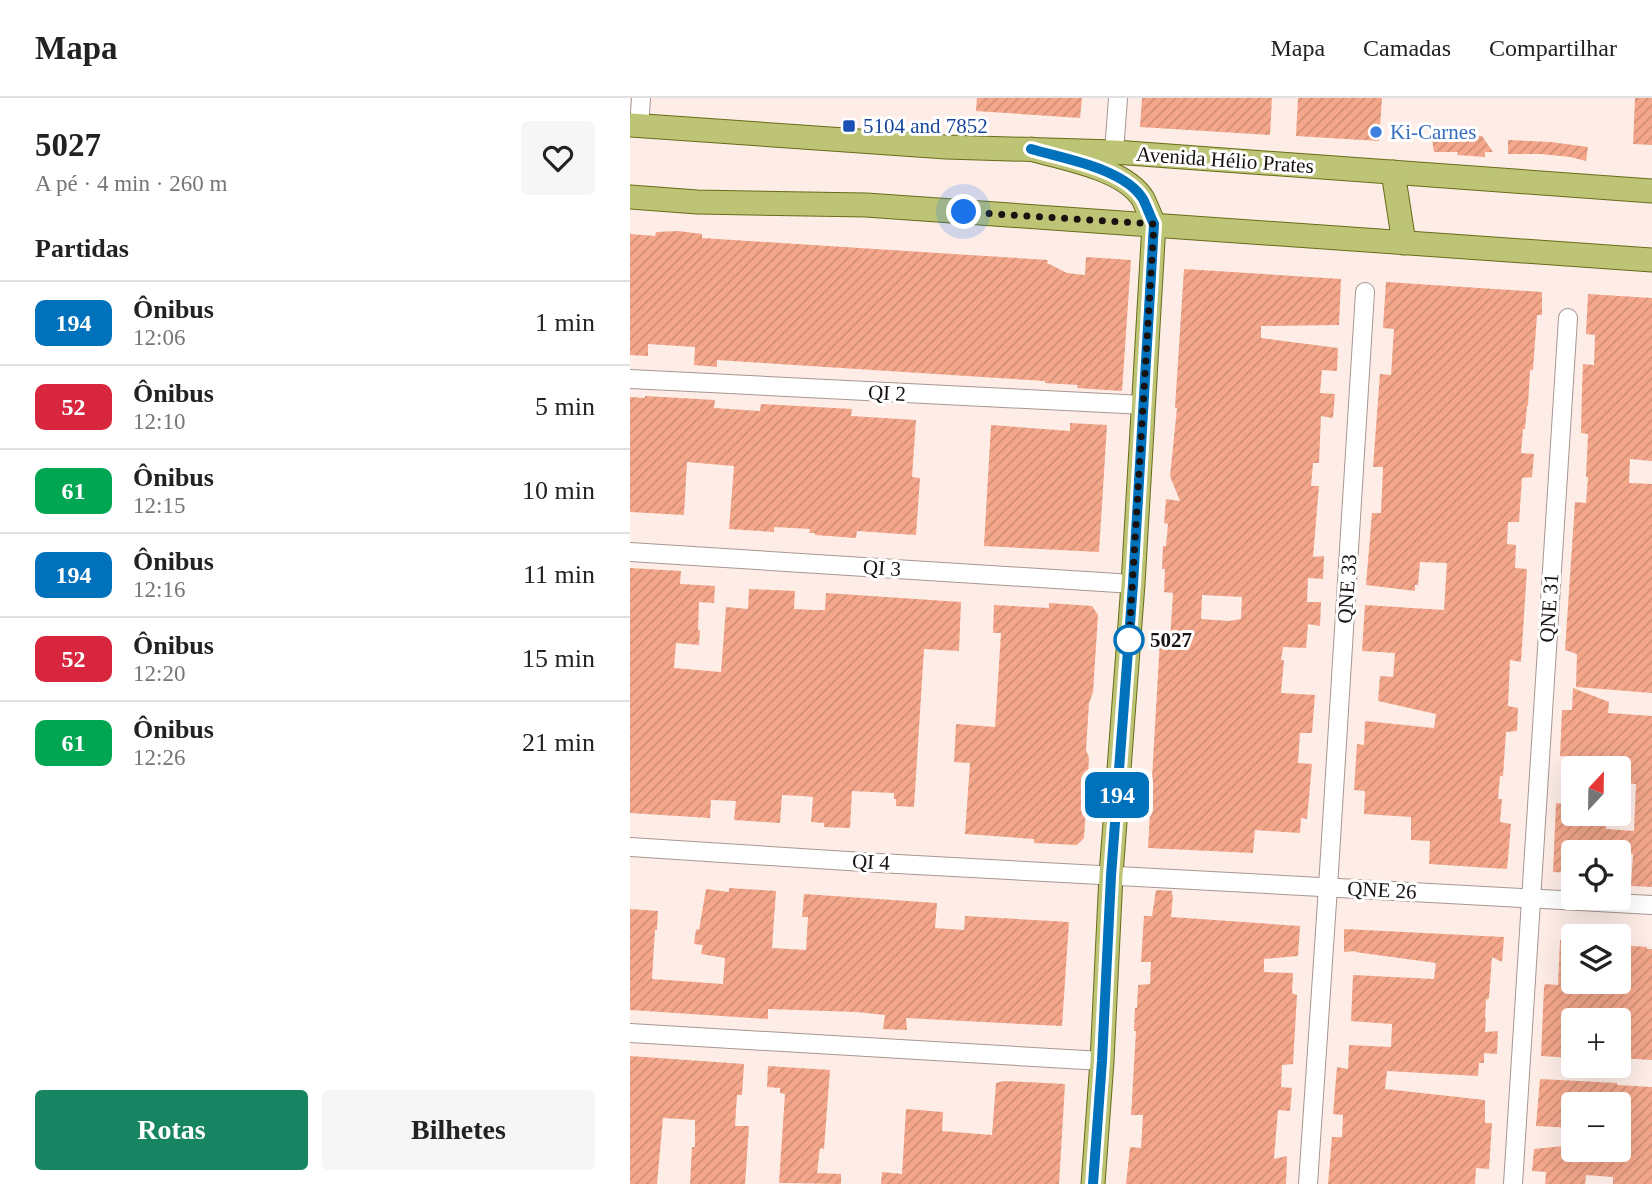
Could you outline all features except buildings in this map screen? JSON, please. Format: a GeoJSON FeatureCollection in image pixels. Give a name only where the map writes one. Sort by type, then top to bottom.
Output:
{"type":"FeatureCollection","features":[{"type":"Feature","properties":{"kind":"main road","name":"Avenida Hélio Prates"},"geometry":{"type":"LineString","coordinates":[[635,125],[946,147],[1114,152],[1652,191]]}},
{"type":"Feature","properties":{"kind":"main road"},"geometry":{"type":"LineString","coordinates":[[1031,149],[1109,172],[1126,181],[1143,199],[1154,224],[1093,1184]]}},
{"type":"Feature","properties":{"kind":"main road"},"geometry":{"type":"LineString","coordinates":[[1393,172],[1404,243]]}},
{"type":"Feature","properties":{"kind":"main road"},"geometry":{"type":"LineString","coordinates":[[630,197],[697,202],[866,205],[1652,260]]}},
{"type":"Feature","properties":{"kind":"street"},"geometry":{"type":"LineString","coordinates":[[635,125],[641,98]]}},
{"type":"Feature","properties":{"kind":"street"},"geometry":{"type":"LineString","coordinates":[[1114,152],[1118,98]]}},
{"type":"Feature","properties":{"kind":"street","name":"QNE 33"},"geometry":{"type":"LineString","coordinates":[[1308,1184],[1365,292]]}},
{"type":"Feature","properties":{"kind":"street","name":"QNE 31"},"geometry":{"type":"LineString","coordinates":[[1513,1184],[1567,318]]}},
{"type":"Feature","properties":{"kind":"street","name":"QI 2"},"geometry":{"type":"LineString","coordinates":[[630,379],[1144,405]]}},
{"type":"Feature","properties":{"kind":"street","name":"QI 3"},"geometry":{"type":"LineString","coordinates":[[630,552],[1133,584]]}},
{"type":"Feature","properties":{"kind":"street","name":"QI 4"},"geometry":{"type":"LineString","coordinates":[[630,847],[1111,876]]}},
{"type":"Feature","properties":{"kind":"street","name":"QNE 26"},"geometry":{"type":"LineString","coordinates":[[1111,876],[1652,905]]}},
{"type":"Feature","properties":{"kind":"street"},"geometry":{"type":"LineString","coordinates":[[630,1033],[1102,1061]]}},
{"type":"Feature","properties":{"kind":"bus line","name":"194"},"geometry":{"type":"LineString","coordinates":[[1031,149],[1109,172],[1126,181],[1143,199],[1154,224],[1093,1184]]}},
{"type":"Feature","properties":{"kind":"place","name":"5104 and 7852"},"geometry":{"type":"Point","coordinates":[849,126]}},
{"type":"Feature","properties":{"kind":"place","name":"Ki-Carnes"},"geometry":{"type":"Point","coordinates":[1376,132]}},
{"type":"Feature","properties":{"kind":"place","name":"5027"},"geometry":{"type":"Point","coordinates":[1129,640]}},
{"type":"Feature","properties":{"kind":"route"},"geometry":{"type":"LineString","coordinates":[[964,212],[1154,224],[1129,640]]}}]}
